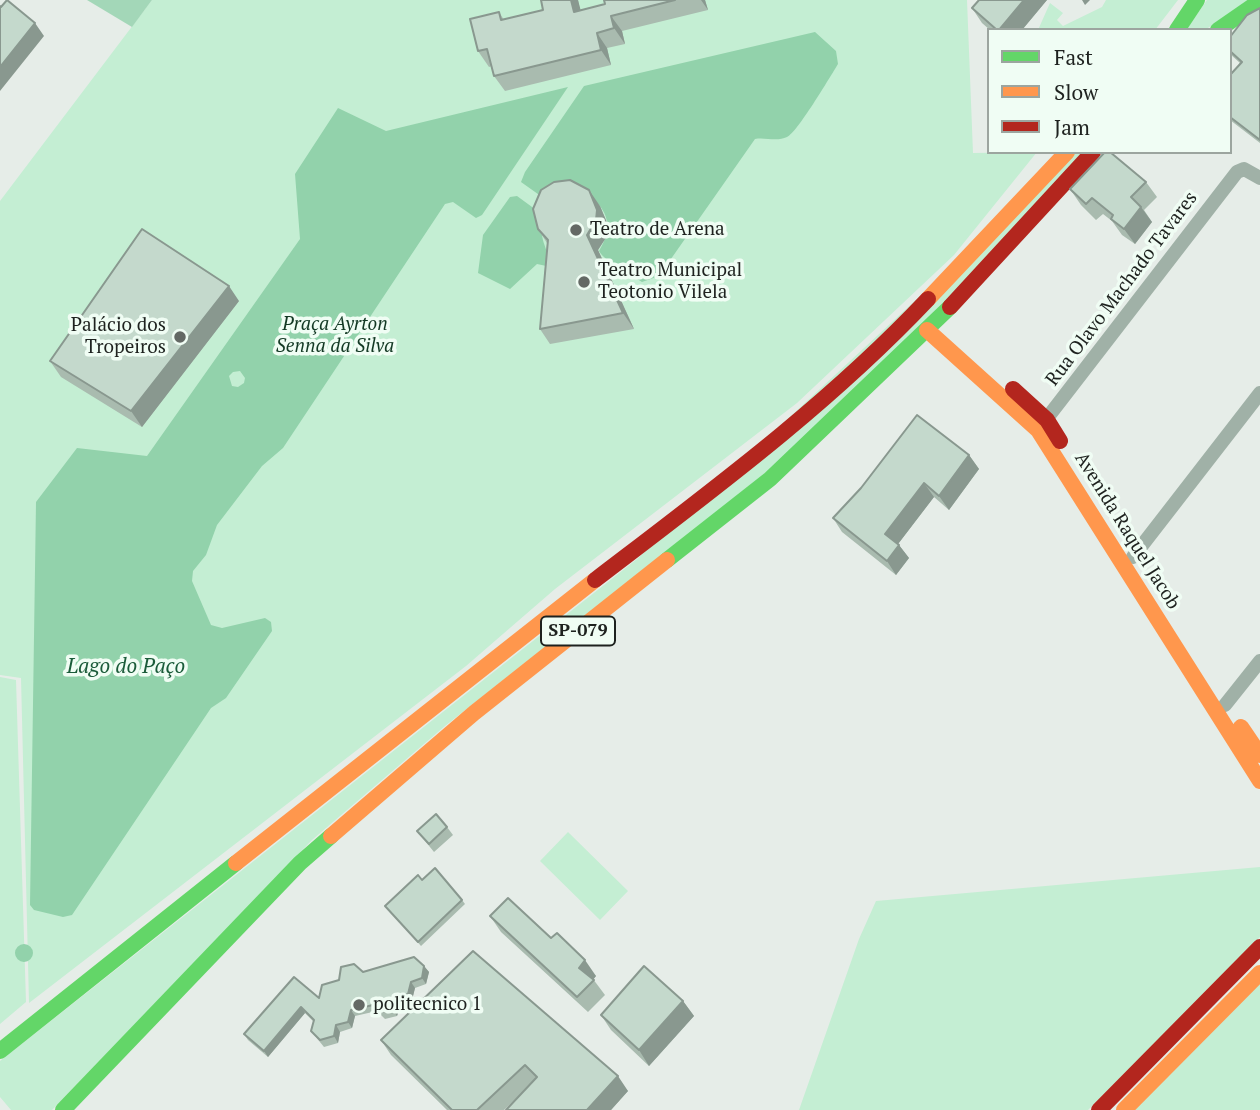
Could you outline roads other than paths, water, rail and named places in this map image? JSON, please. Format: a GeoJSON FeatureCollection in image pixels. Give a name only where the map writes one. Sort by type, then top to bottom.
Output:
{"type":"FeatureCollection","features":[{"type":"Feature","properties":{"kind":"main road"},"geometry":{"type":"LineString","coordinates":[[1178,28],[1197,0]]}},
{"type":"Feature","properties":{"kind":"main road"},"geometry":{"type":"LineString","coordinates":[[1221,28],[1260,1]]}},
{"type":"Feature","properties":{"kind":"main road","name":"SP-079"},"geometry":{"type":"LineString","coordinates":[[0,1051],[459,685],[747,463],[826,396],[915,313],[1066,154]]}},
{"type":"Feature","properties":{"kind":"main road","name":"SP-079"},"geometry":{"type":"LineString","coordinates":[[63,1110],[300,863],[474,713],[770,479],[932,326],[1091,154]]}},
{"type":"Feature","properties":{"kind":"main road","name":"Avenida Raquel Jacob"},"geometry":{"type":"LineString","coordinates":[[932,326],[1042,425],[1133,557],[1225,705],[1260,755]]}},
{"type":"Feature","properties":{"kind":"main road","name":"Avenida Raquel Jacob"},"geometry":{"type":"LineString","coordinates":[[1042,425],[1260,781]]}},
{"type":"Feature","properties":{"kind":"main road"},"geometry":{"type":"LineString","coordinates":[[1099,1110],[1260,947]]}},
{"type":"Feature","properties":{"kind":"main road"},"geometry":{"type":"LineString","coordinates":[[1124,1110],[1260,973]]}},
{"type":"Feature","properties":{"kind":"street","name":"Rua Olavo Machado Tavares"},"geometry":{"type":"LineString","coordinates":[[1042,425],[1237,172],[1244,169],[1260,178]]}},
{"type":"Feature","properties":{"kind":"street"},"geometry":{"type":"LineString","coordinates":[[1133,557],[1260,393]]}},
{"type":"Feature","properties":{"kind":"street"},"geometry":{"type":"LineString","coordinates":[[1225,705],[1260,661]]}},
{"type":"Feature","properties":{"kind":"water"},"geometry":{"type":"Polygon","coordinates":[[[815,32],[836,51],[838,64],[813,104],[787,137],[755,139],[659,276],[642,282],[602,255],[599,251],[606,237],[606,217],[592,198],[552,204],[521,182],[525,172],[584,86],[815,32]]]}},
{"type":"Feature","properties":{"kind":"water","name":"Lago do Paço"},"geometry":{"type":"Polygon","coordinates":[[[568,87],[482,215],[476,218],[453,202],[445,204],[283,448],[262,466],[217,525],[206,555],[193,571],[192,581],[211,625],[222,628],[265,618],[271,622],[272,631],[226,698],[211,708],[72,915],[63,917],[34,910],[30,905],[36,502],[77,448],[147,456],[300,239],[295,174],[338,108],[386,131],[568,87]],[[240,371],[229,376],[232,386],[238,387],[244,383],[245,378],[240,371]]]}},
{"type":"Feature","properties":{"kind":"water"},"geometry":{"type":"Polygon","coordinates":[[[517,196],[543,215],[542,237],[551,267],[537,264],[510,289],[478,273],[483,235],[510,197],[517,196]]]}},
{"type":"Feature","properties":{"kind":"water"},"geometry":{"type":"Polygon","coordinates":[[[24,944],[30,947],[33,953],[30,959],[24,962],[18,959],[15,953],[18,947],[24,944]]]}},
{"type":"Feature","properties":{"kind":"place","name":"Teatro de Arena"},"geometry":{"type":"Point","coordinates":[576,230]}},
{"type":"Feature","properties":{"kind":"place","name":"Teatro Municipal Teotonio Vilela"},"geometry":{"type":"Point","coordinates":[584,282]}},
{"type":"Feature","properties":{"kind":"place","name":"Palácio dos Tropeiros"},"geometry":{"type":"Point","coordinates":[180,337]}},
{"type":"Feature","properties":{"kind":"place","name":"politecnico 1"},"geometry":{"type":"Point","coordinates":[359,1005]}},
{"type":"Feature","properties":{"kind":"park label","name":"Praça Ayrton Senna da Silva"},"geometry":{"type":"Point","coordinates":[335,336]}}]}
